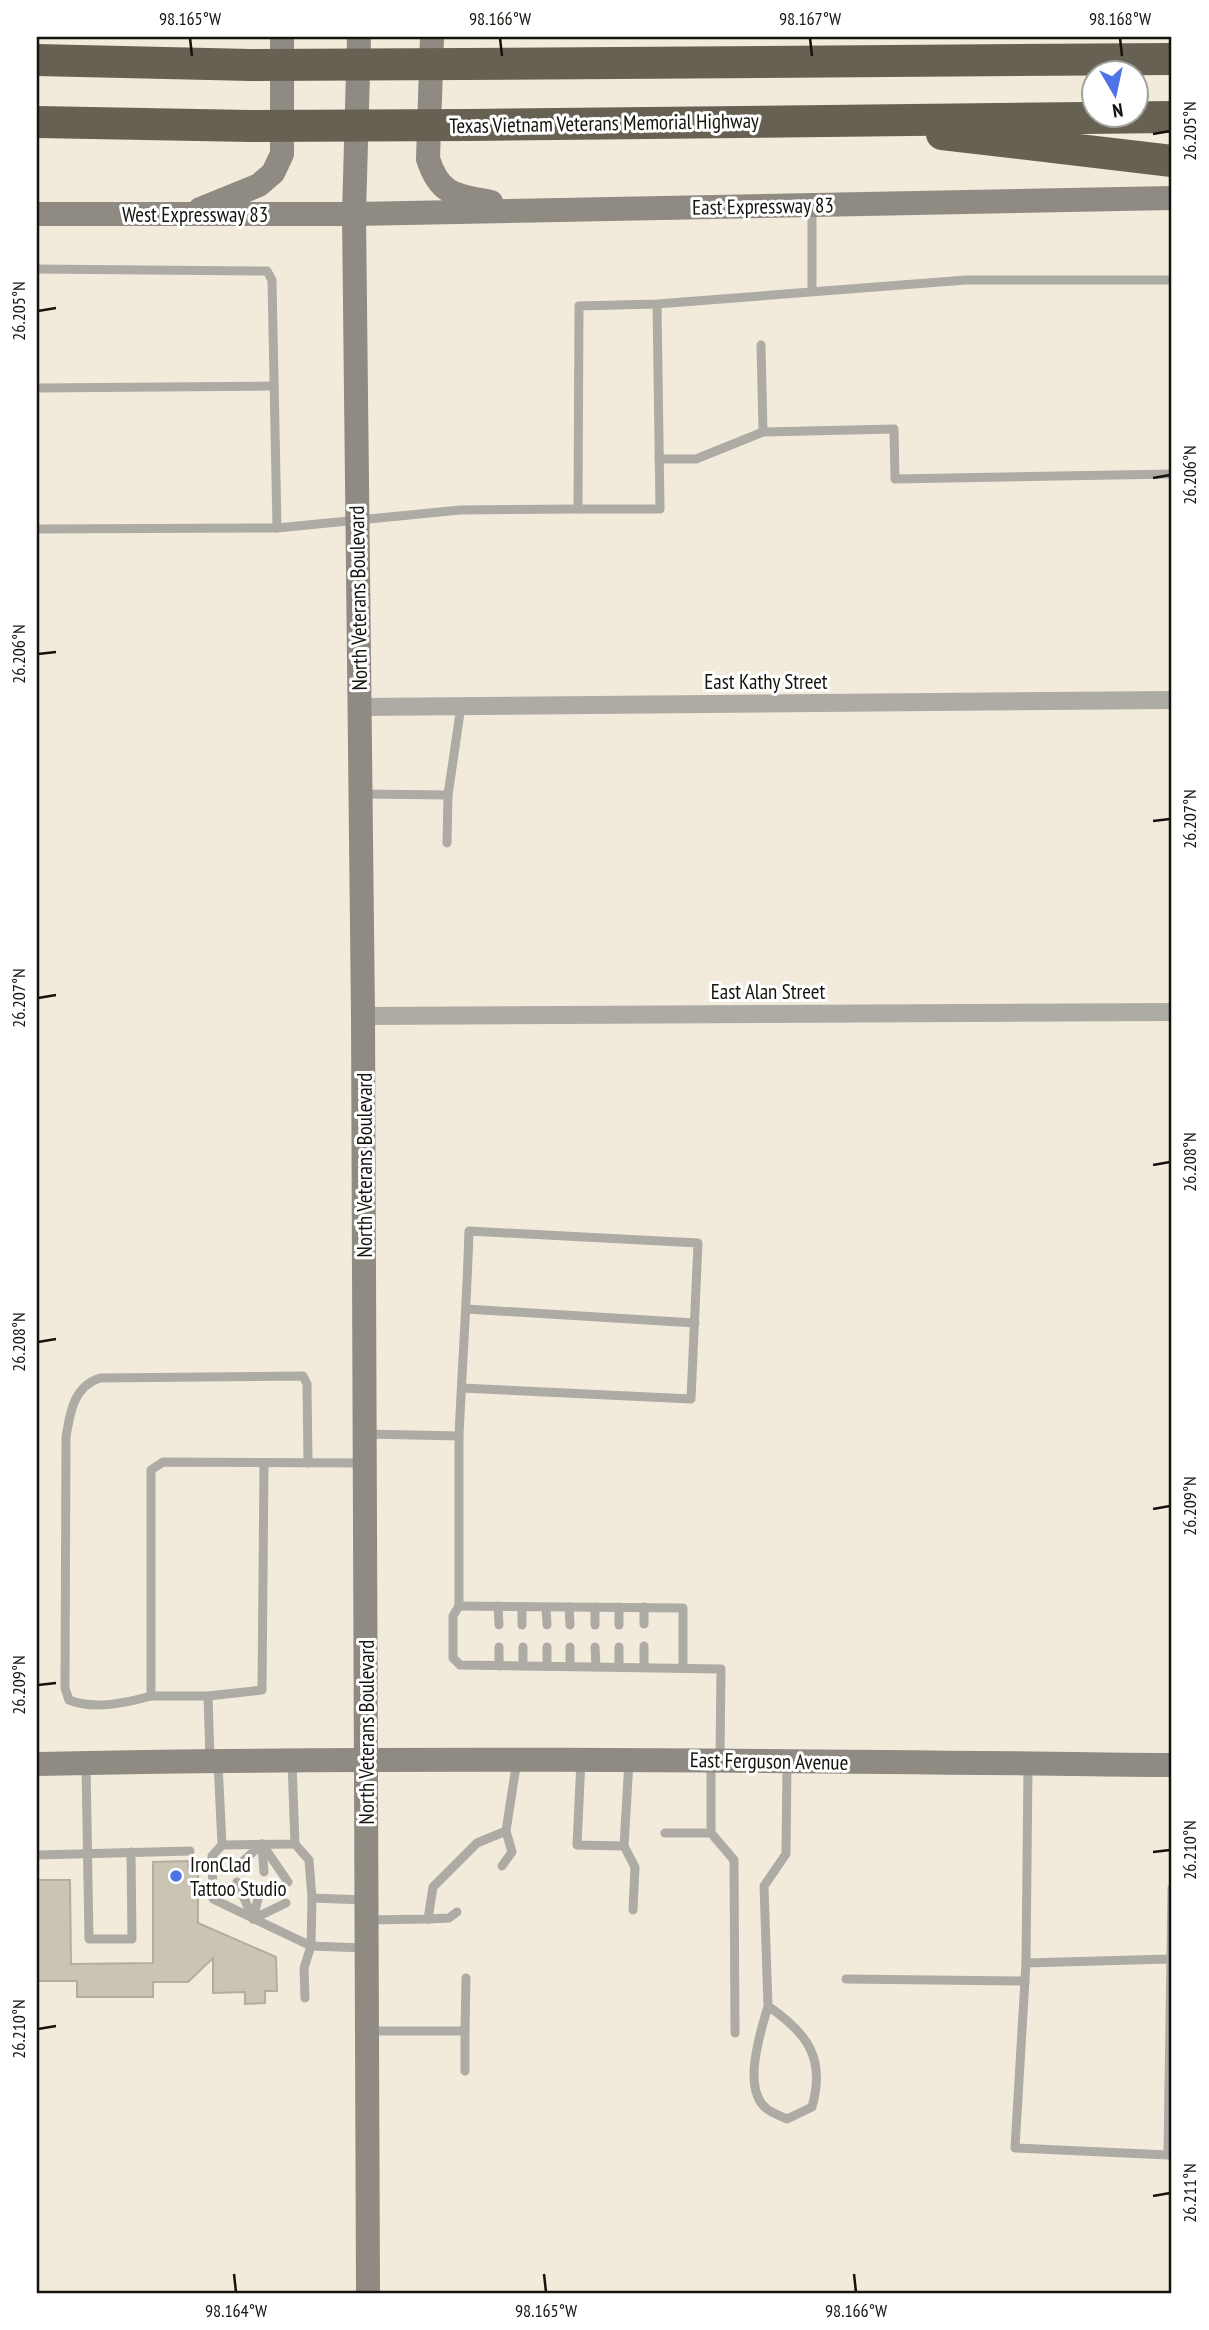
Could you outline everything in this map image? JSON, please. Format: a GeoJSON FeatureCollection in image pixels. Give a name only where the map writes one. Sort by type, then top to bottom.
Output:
{"type":"FeatureCollection","features":[{"type":"Feature","properties":{"kind":"highway"},"geometry":{"type":"LineString","coordinates":[[37,60],[250,65],[1172,59]]}},
{"type":"Feature","properties":{"kind":"highway","name":"Texas Vietnam Veterans Memorial Highway"},"geometry":{"type":"LineString","coordinates":[[37,122],[251,126],[1172,117]]}},
{"type":"Feature","properties":{"kind":"highway"},"geometry":{"type":"LineString","coordinates":[[851,120],[989,141],[1172,161]]}},
{"type":"Feature","properties":{"kind":"main road"},"geometry":{"type":"LineString","coordinates":[[186,214],[259,186],[273,173],[282,154],[282,37]]}},
{"type":"Feature","properties":{"kind":"main road","name":"North Veterans Boulevard"},"geometry":{"type":"LineString","coordinates":[[359,37],[354,214],[363,1016],[368,2293]]}},
{"type":"Feature","properties":{"kind":"main road"},"geometry":{"type":"LineString","coordinates":[[432,37],[428,159],[438,185],[463,197],[542,211]]}},
{"type":"Feature","properties":{"kind":"main road","name":"East Expressway 83"},"geometry":{"type":"LineString","coordinates":[[354,214],[1172,198]]}},
{"type":"Feature","properties":{"kind":"main road","name":"West Expressway 83"},"geometry":{"type":"LineString","coordinates":[[37,214],[354,214]]}},
{"type":"Feature","properties":{"kind":"main road","name":"East Ferguson Avenue"},"geometry":{"type":"LineString","coordinates":[[37,1764],[291,1758],[517,1758],[1172,1765]]}},
{"type":"Feature","properties":{"kind":"street","name":"East Kathy Street"},"geometry":{"type":"LineString","coordinates":[[359,707],[1172,701]]}},
{"type":"Feature","properties":{"kind":"street","name":"East Alan Street"},"geometry":{"type":"LineString","coordinates":[[363,1016],[1172,1012]]}},
{"type":"Feature","properties":{"kind":"lane"},"geometry":{"type":"LineString","coordinates":[[812,205],[812,291]]}},
{"type":"Feature","properties":{"kind":"lane"},"geometry":{"type":"LineString","coordinates":[[37,269],[267,271],[272,279],[277,528]]}},
{"type":"Feature","properties":{"kind":"lane"},"geometry":{"type":"LineString","coordinates":[[578,509],[579,306],[657,304],[966,280],[1172,280]]}},
{"type":"Feature","properties":{"kind":"lane"},"geometry":{"type":"LineString","coordinates":[[37,529],[277,528],[460,510],[660,509],[657,304]]}},
{"type":"Feature","properties":{"kind":"lane"},"geometry":{"type":"LineString","coordinates":[[761,345],[763,432]]}},
{"type":"Feature","properties":{"kind":"lane"},"geometry":{"type":"LineString","coordinates":[[37,388],[274,386]]}},
{"type":"Feature","properties":{"kind":"lane"},"geometry":{"type":"LineString","coordinates":[[659,459],[696,459],[763,432],[894,429],[895,479],[1172,474]]}},
{"type":"Feature","properties":{"kind":"lane"},"geometry":{"type":"LineString","coordinates":[[447,843],[448,795],[461,706]]}},
{"type":"Feature","properties":{"kind":"lane"},"geometry":{"type":"LineString","coordinates":[[360,794],[448,795]]}},
{"type":"Feature","properties":{"kind":"lane"},"geometry":{"type":"LineString","coordinates":[[461,1388],[691,1399],[698,1243],[469,1231],[467,1309],[461,1388],[459,1436],[459,1606],[453,1616],[453,1658],[460,1665],[721,1669],[711,1833],[734,1860],[734,2033]]}},
{"type":"Feature","properties":{"kind":"lane"},"geometry":{"type":"LineString","coordinates":[[467,1309],[695,1322]]}},
{"type":"Feature","properties":{"kind":"lane"},"geometry":{"type":"LineString","coordinates":[[264,1463],[262,1690],[208,1696],[151,1696],[124,1704],[79,1704],[69,1700],[65,1688],[66,1437],[71,1409],[79,1392],[90,1381],[100,1378],[303,1376],[307,1384],[308,1463]]}},
{"type":"Feature","properties":{"kind":"lane"},"geometry":{"type":"LineString","coordinates":[[365,1434],[459,1436]]}},
{"type":"Feature","properties":{"kind":"lane"},"geometry":{"type":"LineString","coordinates":[[151,1696],[151,1470],[163,1462],[365,1463]]}},
{"type":"Feature","properties":{"kind":"lane"},"geometry":{"type":"LineString","coordinates":[[459,1606],[683,1608],[683,1668]]}},
{"type":"Feature","properties":{"kind":"lane"},"geometry":{"type":"LineString","coordinates":[[498,1606],[499,1625]]}},
{"type":"Feature","properties":{"kind":"lane"},"geometry":{"type":"LineString","coordinates":[[522,1607],[522,1625]]}},
{"type":"Feature","properties":{"kind":"lane"},"geometry":{"type":"LineString","coordinates":[[546,1607],[547,1625]]}},
{"type":"Feature","properties":{"kind":"lane"},"geometry":{"type":"LineString","coordinates":[[569,1607],[570,1625]]}},
{"type":"Feature","properties":{"kind":"lane"},"geometry":{"type":"LineString","coordinates":[[594,1607],[595,1625]]}},
{"type":"Feature","properties":{"kind":"lane"},"geometry":{"type":"LineString","coordinates":[[619,1607],[619,1625]]}},
{"type":"Feature","properties":{"kind":"lane"},"geometry":{"type":"LineString","coordinates":[[644,1607],[644,1624]]}},
{"type":"Feature","properties":{"kind":"lane"},"geometry":{"type":"LineString","coordinates":[[644,1646],[644,1667]]}},
{"type":"Feature","properties":{"kind":"lane"},"geometry":{"type":"LineString","coordinates":[[499,1647],[499,1666]]}},
{"type":"Feature","properties":{"kind":"lane"},"geometry":{"type":"LineString","coordinates":[[523,1647],[523,1666]]}},
{"type":"Feature","properties":{"kind":"lane"},"geometry":{"type":"LineString","coordinates":[[547,1647],[548,1666]]}},
{"type":"Feature","properties":{"kind":"lane"},"geometry":{"type":"LineString","coordinates":[[570,1647],[570,1666]]}},
{"type":"Feature","properties":{"kind":"lane"},"geometry":{"type":"LineString","coordinates":[[595,1647],[596,1667]]}},
{"type":"Feature","properties":{"kind":"lane"},"geometry":{"type":"LineString","coordinates":[[619,1647],[619,1667]]}},
{"type":"Feature","properties":{"kind":"lane"},"geometry":{"type":"LineString","coordinates":[[208,1696],[222,1844],[212,1856],[213,1899],[311,1946],[367,1948]]}},
{"type":"Feature","properties":{"kind":"lane"},"geometry":{"type":"LineString","coordinates":[[291,1758],[295,1844],[309,1860],[312,1898],[311,1946],[304,1968],[305,1998]]}},
{"type":"Feature","properties":{"kind":"lane"},"geometry":{"type":"LineString","coordinates":[[502,1866],[512,1852],[506,1831],[517,1758]]}},
{"type":"Feature","properties":{"kind":"lane"},"geometry":{"type":"LineString","coordinates":[[581,1759],[577,1845],[624,1846]]}},
{"type":"Feature","properties":{"kind":"lane"},"geometry":{"type":"LineString","coordinates":[[629,1759],[624,1846],[635,1867],[633,1910]]}},
{"type":"Feature","properties":{"kind":"lane"},"geometry":{"type":"LineString","coordinates":[[768,2006],[794,2024],[812,2050],[819,2081],[812,2107],[787,2119],[765,2108],[756,2089],[754,2053],[768,2006],[764,1886],[786,1854],[787,1761]]}},
{"type":"Feature","properties":{"kind":"lane"},"geometry":{"type":"LineString","coordinates":[[86,1763],[89,1939],[132,1939],[131,1852]]}},
{"type":"Feature","properties":{"kind":"lane"},"geometry":{"type":"LineString","coordinates":[[1028,1763],[1026,1981],[1015,2148],[1168,2155],[1172,2054],[1172,1888]]}},
{"type":"Feature","properties":{"kind":"lane"},"geometry":{"type":"LineString","coordinates":[[428,1919],[433,1887],[477,1843],[506,1831]]}},
{"type":"Feature","properties":{"kind":"lane"},"geometry":{"type":"LineString","coordinates":[[665,1833],[711,1833]]}},
{"type":"Feature","properties":{"kind":"lane"},"geometry":{"type":"LineString","coordinates":[[222,1844],[295,1844]]}},
{"type":"Feature","properties":{"kind":"lane"},"geometry":{"type":"LineString","coordinates":[[241,1863],[262,1844]]}},
{"type":"Feature","properties":{"kind":"lane"},"geometry":{"type":"LineString","coordinates":[[262,1844],[264,1872]]}},
{"type":"Feature","properties":{"kind":"lane"},"geometry":{"type":"LineString","coordinates":[[262,1844],[288,1882]]}},
{"type":"Feature","properties":{"kind":"lane"},"geometry":{"type":"LineString","coordinates":[[37,1855],[190,1851]]}},
{"type":"Feature","properties":{"kind":"lane"},"geometry":{"type":"LineString","coordinates":[[237,1882],[253,1919]]}},
{"type":"Feature","properties":{"kind":"lane"},"geometry":{"type":"LineString","coordinates":[[253,1919],[260,1891]]}},
{"type":"Feature","properties":{"kind":"lane"},"geometry":{"type":"LineString","coordinates":[[312,1898],[428,1919],[449,1918],[457,1913]]}},
{"type":"Feature","properties":{"kind":"lane"},"geometry":{"type":"LineString","coordinates":[[253,1919],[286,1903]]}},
{"type":"Feature","properties":{"kind":"lane"},"geometry":{"type":"LineString","coordinates":[[1026,1963],[1171,1959]]}},
{"type":"Feature","properties":{"kind":"lane"},"geometry":{"type":"LineString","coordinates":[[465,2071],[466,1978]]}},
{"type":"Feature","properties":{"kind":"lane"},"geometry":{"type":"LineString","coordinates":[[846,1979],[1026,1981]]}},
{"type":"Feature","properties":{"kind":"lane"},"geometry":{"type":"LineString","coordinates":[[368,2031],[465,2031]]}},
{"type":"Feature","properties":{"kind":"building"},"geometry":{"type":"Polygon","coordinates":[[[188,1861],[188,1868],[198,1868],[198,1923],[276,1957],[277,1991],[265,1991],[265,2003],[245,2004],[245,1992],[213,1993],[213,1958],[188,1982],[153,1982],[153,1997],[77,1997],[77,1981],[37,1981],[37,1880],[70,1880],[71,1964],[153,1963],[153,1862],[188,1861]]]}},
{"type":"Feature","properties":{"kind":"place","name":"IronClad Tattoo Studio"},"geometry":{"type":"Point","coordinates":[176,1876]}}]}
